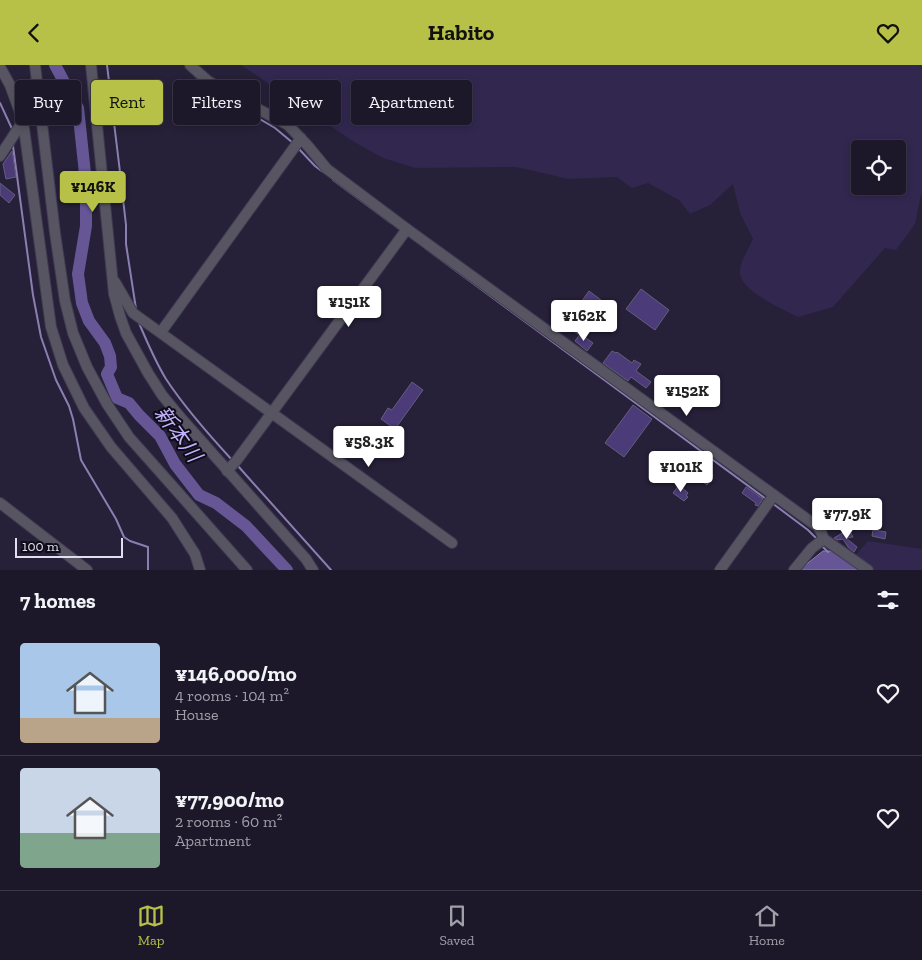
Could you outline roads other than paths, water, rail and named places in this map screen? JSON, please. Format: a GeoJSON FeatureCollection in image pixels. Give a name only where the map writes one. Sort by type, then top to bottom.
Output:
{"type":"FeatureCollection","features":[{"type":"Feature","properties":{"kind":"street"},"geometry":{"type":"LineString","coordinates":[[91,65],[114,294],[126,333],[162,395],[314,570]]}},
{"type":"Feature","properties":{"kind":"street"},"geometry":{"type":"LineString","coordinates":[[190,65],[208,81],[288,125],[327,169],[818,527],[824,539],[868,570]]}},
{"type":"Feature","properties":{"kind":"street"},"geometry":{"type":"LineString","coordinates":[[0,67],[15,99]]}},
{"type":"Feature","properties":{"kind":"street"},"geometry":{"type":"LineString","coordinates":[[34,80],[36,67]]}},
{"type":"Feature","properties":{"kind":"street"},"geometry":{"type":"LineString","coordinates":[[36,67],[55,233],[65,301],[73,333],[83,358],[107,403],[129,437],[246,570]]}},
{"type":"Feature","properties":{"kind":"street"},"geometry":{"type":"LineString","coordinates":[[0,156],[20,125]]}},
{"type":"Feature","properties":{"kind":"street"},"geometry":{"type":"LineString","coordinates":[[24,125],[51,327],[63,365],[84,407],[111,447],[172,518],[195,554],[200,570]]}},
{"type":"Feature","properties":{"kind":"street"},"geometry":{"type":"LineString","coordinates":[[160,332],[301,138]]}},
{"type":"Feature","properties":{"kind":"street"},"geometry":{"type":"LineString","coordinates":[[227,471],[407,229]]}},
{"type":"Feature","properties":{"kind":"street"},"geometry":{"type":"LineString","coordinates":[[112,276],[133,313],[452,543]]}},
{"type":"Feature","properties":{"kind":"street"},"geometry":{"type":"LineString","coordinates":[[720,570],[774,495]]}},
{"type":"Feature","properties":{"kind":"street"},"geometry":{"type":"LineString","coordinates":[[0,503],[87,570]]}},
{"type":"Feature","properties":{"kind":"street"},"geometry":{"type":"LineString","coordinates":[[794,570],[812,548],[824,539]]}},
{"type":"Feature","properties":{"kind":"waterway","name":"新本川"},"geometry":{"type":"LineString","coordinates":[[55,65],[78,108],[86,183],[86,226],[78,274],[82,303],[89,321],[105,343],[110,356],[111,367],[107,374],[117,398],[129,403],[160,436],[175,464],[199,495],[216,503],[246,526],[287,570]]}},
{"type":"Feature","properties":{"kind":"waterway"},"geometry":{"type":"LineString","coordinates":[[107,65],[126,225],[126,244],[136,309]]}},
{"type":"Feature","properties":{"kind":"waterway"},"geometry":{"type":"LineString","coordinates":[[194,75],[216,93],[275,128],[293,143]]}},
{"type":"Feature","properties":{"kind":"waterway"},"geometry":{"type":"LineString","coordinates":[[0,103],[13,131]]}},
{"type":"Feature","properties":{"kind":"waterway"},"geometry":{"type":"LineString","coordinates":[[14,142],[33,295],[41,337],[56,380],[69,406],[81,460],[116,519],[124,537],[148,547],[148,570]]}},
{"type":"Feature","properties":{"kind":"waterway"},"geometry":{"type":"LineString","coordinates":[[298,148],[323,172]]}},
{"type":"Feature","properties":{"kind":"waterway"},"geometry":{"type":"LineString","coordinates":[[333,180],[391,223]]}},
{"type":"Feature","properties":{"kind":"waterway"},"geometry":{"type":"LineString","coordinates":[[425,248],[766,499]]}},
{"type":"Feature","properties":{"kind":"waterway"},"geometry":{"type":"LineString","coordinates":[[139,323],[166,379],[198,421],[233,461]]}},
{"type":"Feature","properties":{"kind":"waterway"},"geometry":{"type":"LineString","coordinates":[[238,466],[331,570]]}},
{"type":"Feature","properties":{"kind":"waterway"},"geometry":{"type":"LineString","coordinates":[[772,503],[817,539]]}},
{"type":"Feature","properties":{"kind":"waterway"},"geometry":{"type":"LineString","coordinates":[[821,545],[828,552]]}}]}
